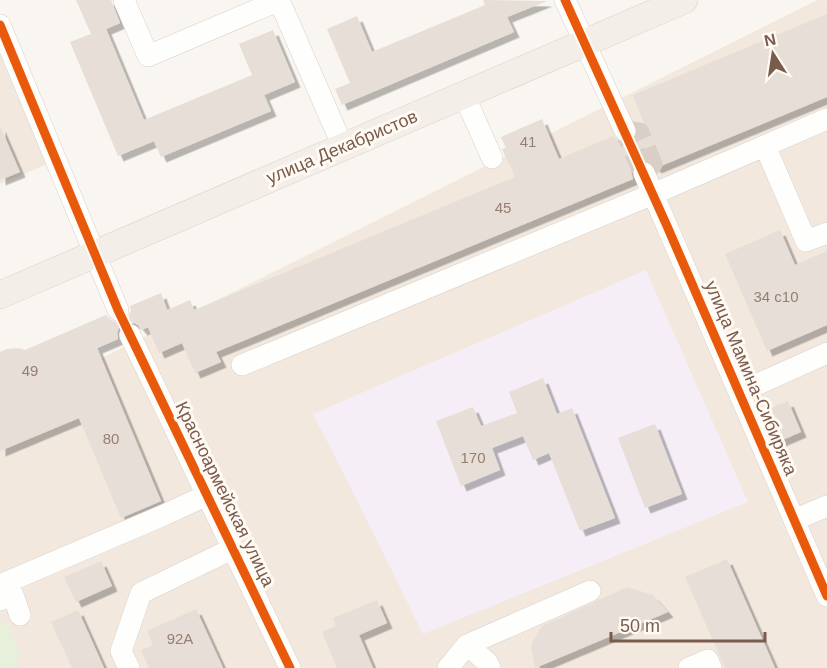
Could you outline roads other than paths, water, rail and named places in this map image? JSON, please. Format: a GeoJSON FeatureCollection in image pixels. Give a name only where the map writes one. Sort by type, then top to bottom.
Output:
{"type":"FeatureCollection","features":[{"type":"Feature","properties":{"kind":"main road","name":"улица Декабристов"},"geometry":{"type":"LineString","coordinates":[[0,295],[684,0]]}},
{"type":"Feature","properties":{"kind":"street"},"geometry":{"type":"LineString","coordinates":[[124,0],[148,56],[280,0],[343,147]]}},
{"type":"Feature","properties":{"kind":"street"},"geometry":{"type":"LineString","coordinates":[[565,0],[625,130]]}},
{"type":"Feature","properties":{"kind":"street"},"geometry":{"type":"LineString","coordinates":[[0,25],[8,65],[118,310]]}},
{"type":"Feature","properties":{"kind":"street"},"geometry":{"type":"LineString","coordinates":[[464,95],[492,158]]}},
{"type":"Feature","properties":{"kind":"street"},"geometry":{"type":"LineString","coordinates":[[242,365],[827,119]]}},
{"type":"Feature","properties":{"kind":"street"},"geometry":{"type":"LineString","coordinates":[[765,146],[806,241],[827,233]]}},
{"type":"Feature","properties":{"kind":"street","name":"улица Мамина-Сибиряка"},"geometry":{"type":"LineString","coordinates":[[644,173],[827,596]]}},
{"type":"Feature","properties":{"kind":"street","name":"Красноармейская улица"},"geometry":{"type":"LineString","coordinates":[[130,335],[290,668]]}},
{"type":"Feature","properties":{"kind":"street"},"geometry":{"type":"LineString","coordinates":[[740,392],[827,353]]}},
{"type":"Feature","properties":{"kind":"street"},"geometry":{"type":"LineString","coordinates":[[0,585],[164,516],[207,495]]}},
{"type":"Feature","properties":{"kind":"street"},"geometry":{"type":"LineString","coordinates":[[794,520],[827,506]]}},
{"type":"Feature","properties":{"kind":"street"},"geometry":{"type":"LineString","coordinates":[[129,668],[121,651],[141,593],[232,549]]}},
{"type":"Feature","properties":{"kind":"street"},"geometry":{"type":"LineString","coordinates":[[448,668],[467,645],[590,591]]}},
{"type":"Feature","properties":{"kind":"street"},"geometry":{"type":"LineString","coordinates":[[0,600],[13,595],[20,615]]}},
{"type":"Feature","properties":{"kind":"street"},"geometry":{"type":"LineString","coordinates":[[467,645],[487,662],[490,668]]}},
{"type":"Feature","properties":{"kind":"street"},"geometry":{"type":"LineString","coordinates":[[689,668],[708,660],[711,668]]}},
{"type":"Feature","properties":{"kind":"tunnel"},"geometry":{"type":"LineString","coordinates":[[625,131],[639,133],[652,164],[644,173],[625,131]]}}]}
